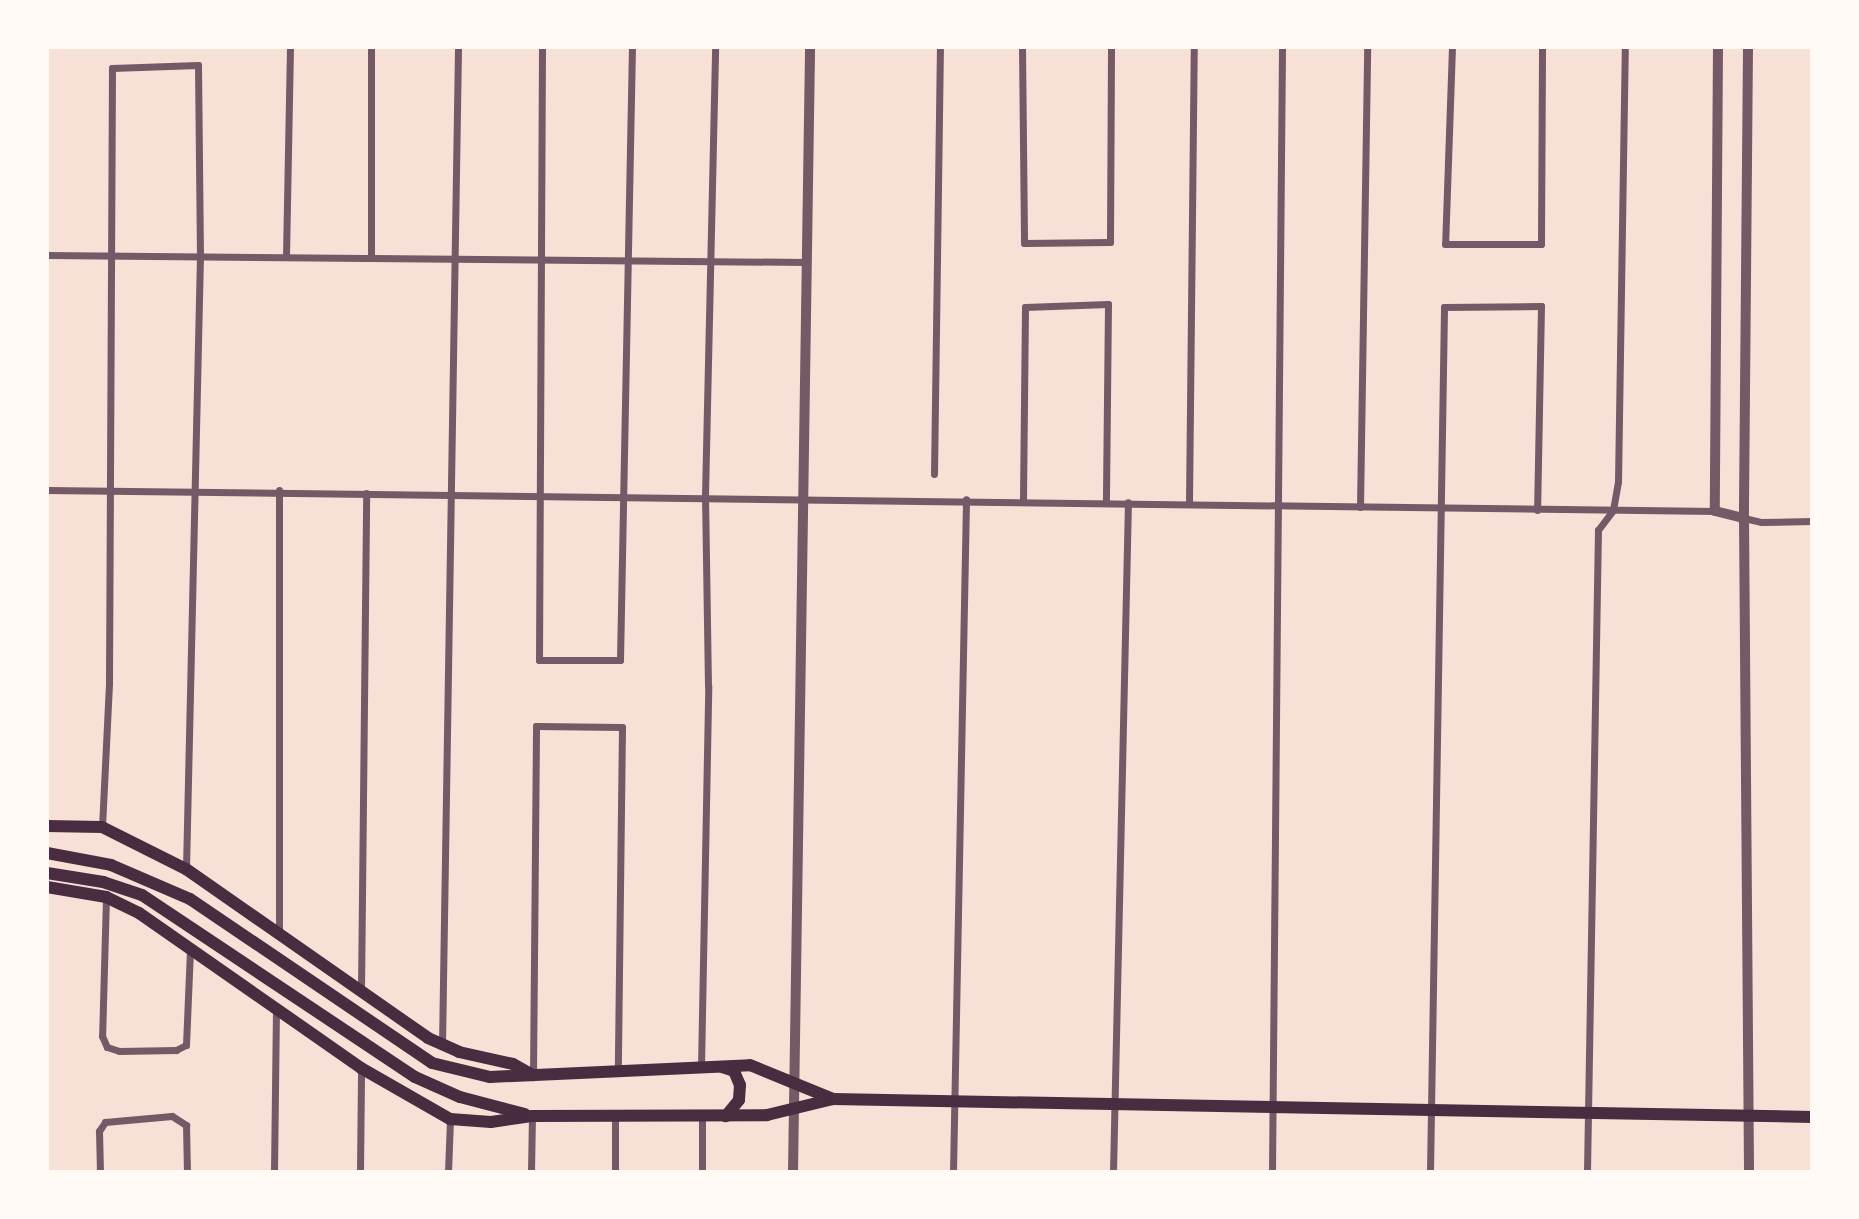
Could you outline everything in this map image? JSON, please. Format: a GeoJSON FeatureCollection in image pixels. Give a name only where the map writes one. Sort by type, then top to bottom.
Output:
{"type":"FeatureCollection","features":[{"type":"Feature","properties":{"kind":"main road"},"geometry":{"type":"LineString","coordinates":[[47,827],[102,827],[186,869],[279,936],[442,1046],[513,1064],[533,1075]]}},
{"type":"Feature","properties":{"kind":"main road"},"geometry":{"type":"LineString","coordinates":[[47,853],[111,865],[153,879],[320,986],[432,1063],[490,1077],[721,1066],[767,1070],[794,1085],[832,1099]]}},
{"type":"Feature","properties":{"kind":"main road"},"geometry":{"type":"LineString","coordinates":[[47,873],[103,882],[142,895],[177,915],[415,1077],[460,1097],[532,1116]]}},
{"type":"Feature","properties":{"kind":"main road"},"geometry":{"type":"LineString","coordinates":[[47,887],[106,897],[190,949],[361,1068],[450,1119],[491,1122],[532,1116],[767,1115],[832,1099],[1812,1117]]}},
{"type":"Feature","properties":{"kind":"main road"},"geometry":{"type":"LineString","coordinates":[[721,1066],[734,1071],[740,1085],[739,1100],[726,1116]]}},
{"type":"Feature","properties":{"kind":"street"},"geometry":{"type":"LineString","coordinates":[[286,256],[289,47]]}},
{"type":"Feature","properties":{"kind":"street"},"geometry":{"type":"LineString","coordinates":[[371,47],[371,257]]}},
{"type":"Feature","properties":{"kind":"street"},"geometry":{"type":"LineString","coordinates":[[442,1046],[458,47]]}},
{"type":"Feature","properties":{"kind":"street"},"geometry":{"type":"LineString","coordinates":[[542,47],[539,660],[620,660],[625,259],[632,47]]}},
{"type":"Feature","properties":{"kind":"street"},"geometry":{"type":"LineString","coordinates":[[701,1067],[708,686],[705,495],[715,47]]}},
{"type":"Feature","properties":{"kind":"street"},"geometry":{"type":"LineString","coordinates":[[793,1172],[801,497],[810,47]]}},
{"type":"Feature","properties":{"kind":"street"},"geometry":{"type":"LineString","coordinates":[[934,474],[940,47]]}},
{"type":"Feature","properties":{"kind":"street"},"geometry":{"type":"LineString","coordinates":[[1022,47],[1024,243],[1110,242],[1111,47]]}},
{"type":"Feature","properties":{"kind":"street"},"geometry":{"type":"LineString","coordinates":[[1189,503],[1194,47]]}},
{"type":"Feature","properties":{"kind":"street"},"geometry":{"type":"LineString","coordinates":[[1272,1172],[1282,47]]}},
{"type":"Feature","properties":{"kind":"street"},"geometry":{"type":"LineString","coordinates":[[1360,507],[1367,47]]}},
{"type":"Feature","properties":{"kind":"street"},"geometry":{"type":"LineString","coordinates":[[1452,47],[1445,244],[1541,244],[1542,47]]}},
{"type":"Feature","properties":{"kind":"street"},"geometry":{"type":"LineString","coordinates":[[1587,1172],[1598,530],[1613,510],[1618,482],[1625,47]]}},
{"type":"Feature","properties":{"kind":"street"},"geometry":{"type":"LineString","coordinates":[[1715,512],[1718,47]]}},
{"type":"Feature","properties":{"kind":"street"},"geometry":{"type":"LineString","coordinates":[[1748,47],[1744,518],[1749,1172]]}},
{"type":"Feature","properties":{"kind":"street"},"geometry":{"type":"LineString","coordinates":[[102,827],[109,682],[112,68],[198,65],[200,256],[186,869]]}},
{"type":"Feature","properties":{"kind":"street"},"geometry":{"type":"LineString","coordinates":[[47,255],[710,259],[806,262]]}},
{"type":"Feature","properties":{"kind":"street"},"geometry":{"type":"LineString","coordinates":[[1023,499],[1024,307],[1108,304],[1106,502]]}},
{"type":"Feature","properties":{"kind":"street"},"geometry":{"type":"LineString","coordinates":[[1430,1172],[1444,307],[1541,306],[1537,510]]}},
{"type":"Feature","properties":{"kind":"street"},"geometry":{"type":"LineString","coordinates":[[47,490],[279,490],[1023,499],[1715,512],[1761,522],[1812,521]]}},
{"type":"Feature","properties":{"kind":"street"},"geometry":{"type":"LineString","coordinates":[[279,490],[279,936]]}},
{"type":"Feature","properties":{"kind":"street"},"geometry":{"type":"LineString","coordinates":[[360,991],[366,493]]}},
{"type":"Feature","properties":{"kind":"street"},"geometry":{"type":"LineString","coordinates":[[953,1172],[966,499]]}},
{"type":"Feature","properties":{"kind":"street"},"geometry":{"type":"LineString","coordinates":[[1114,1172],[1128,502]]}},
{"type":"Feature","properties":{"kind":"street"},"geometry":{"type":"LineString","coordinates":[[533,1075],[536,726],[622,727],[618,1071]]}},
{"type":"Feature","properties":{"kind":"street"},"geometry":{"type":"LineString","coordinates":[[106,897],[102,1036],[107,1047],[131,1051],[176,1050],[186,1045],[190,949]]}},
{"type":"Feature","properties":{"kind":"street"},"geometry":{"type":"LineString","coordinates":[[274,1172],[276,1009]]}},
{"type":"Feature","properties":{"kind":"street"},"geometry":{"type":"LineString","coordinates":[[360,1172],[361,1068]]}},
{"type":"Feature","properties":{"kind":"street"},"geometry":{"type":"LineString","coordinates":[[100,1172],[99,1131],[105,1122],[172,1116],[183,1120],[187,1172]]}},
{"type":"Feature","properties":{"kind":"street"},"geometry":{"type":"LineString","coordinates":[[531,1172],[532,1116]]}},
{"type":"Feature","properties":{"kind":"street"},"geometry":{"type":"LineString","coordinates":[[614,1172],[615,1116]]}},
{"type":"Feature","properties":{"kind":"street"},"geometry":{"type":"LineString","coordinates":[[702,1116],[702,1172]]}},
{"type":"Feature","properties":{"kind":"street"},"geometry":{"type":"LineString","coordinates":[[448,1172],[450,1119]]}}]}
